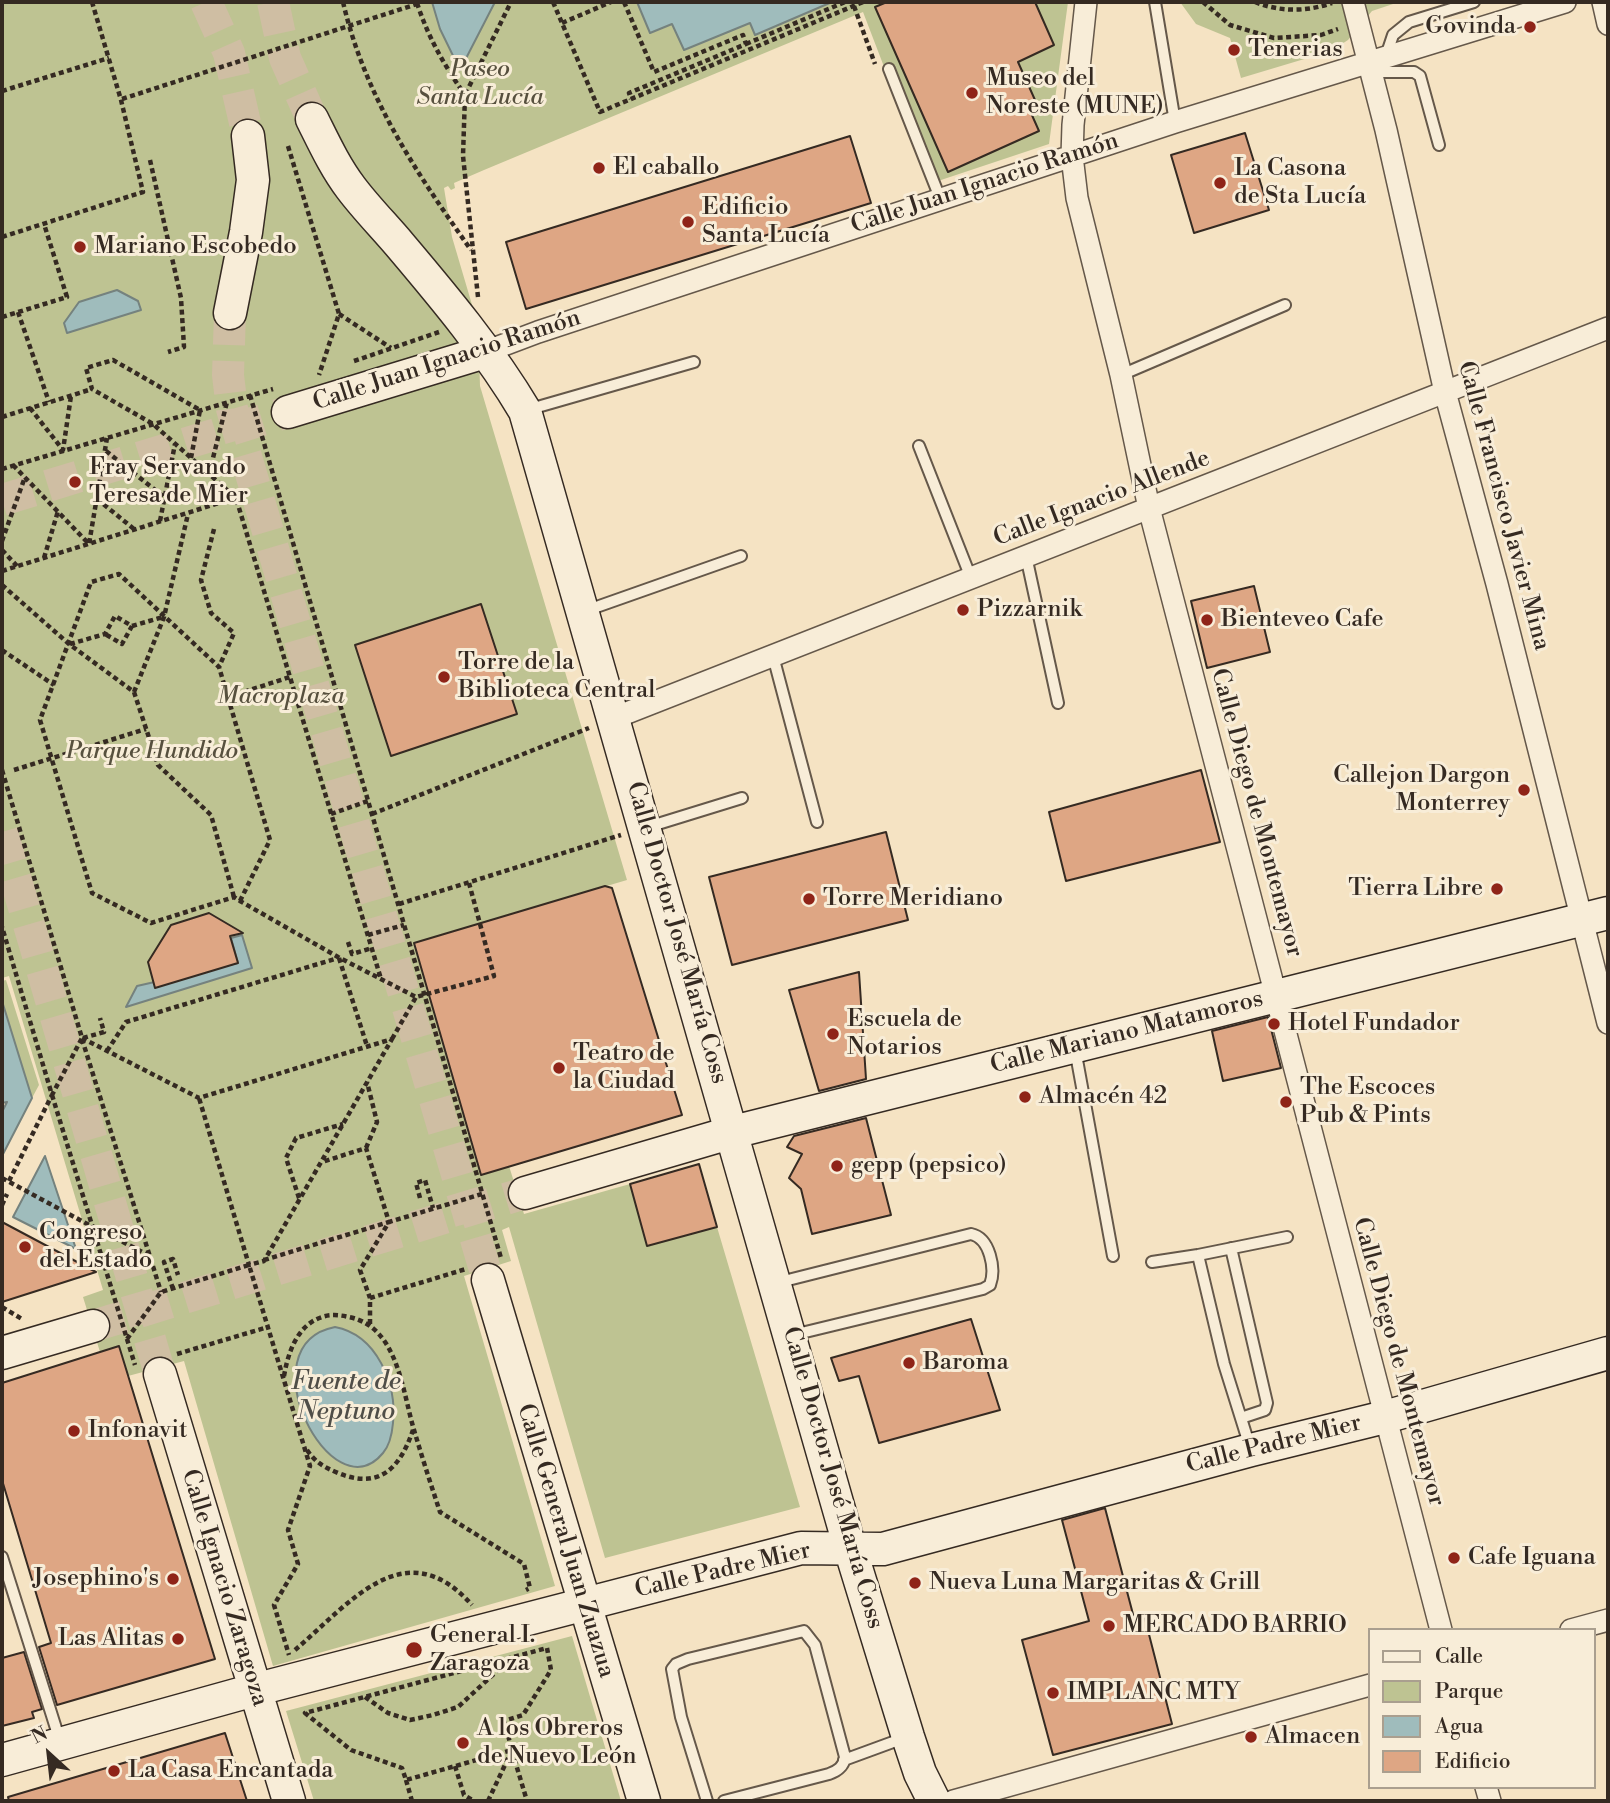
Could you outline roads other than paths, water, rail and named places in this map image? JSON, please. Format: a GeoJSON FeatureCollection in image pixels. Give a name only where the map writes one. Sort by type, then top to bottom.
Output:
{"type":"FeatureCollection","features":[{"type":"Feature","properties":{"kind":"street","name":"Calle Diego de Montemayor"},"geometry":{"type":"LineString","coordinates":[[1086,2],[1073,125],[1072,156],[1077,198],[1121,375],[1149,508],[1440,1628]]}},
{"type":"Feature","properties":{"kind":"street","name":"Calle Juan Ignacio Ramón"},"geometry":{"type":"LineString","coordinates":[[282,400],[485,352],[564,323],[940,198],[1175,122],[1376,65],[1542,5],[1565,2]]}},
{"type":"Feature","properties":{"kind":"street"},"geometry":{"type":"LineString","coordinates":[[1603,2],[1608,24]]}},
{"type":"Feature","properties":{"kind":"street","name":"Calle Francisco Javier Mina"},"geometry":{"type":"LineString","coordinates":[[1356,11],[1376,65],[1446,392],[1595,916],[1608,1023]]}},
{"type":"Feature","properties":{"kind":"street","name":"Calle Doctor José María Coss"},"geometry":{"type":"LineString","coordinates":[[312,119],[350,187],[400,245],[470,311],[485,352],[524,411],[614,718],[635,831],[733,1132],[850,1548],[908,1737],[934,1801]]}},
{"type":"Feature","properties":{"kind":"street"},"geometry":{"type":"LineString","coordinates":[[230,313],[253,180],[248,136]]}},
{"type":"Feature","properties":{"kind":"street","name":"Calle Ignacio Allende"},"geometry":{"type":"LineString","coordinates":[[614,718],[1608,328]]}},
{"type":"Feature","properties":{"kind":"street","name":"Calle Mariano Matamoros"},"geometry":{"type":"LineString","coordinates":[[525,1193],[733,1132],[1595,916]]}},
{"type":"Feature","properties":{"kind":"street","name":"Calle General Juan Zuazua"},"geometry":{"type":"LineString","coordinates":[[488,1268],[584,1604],[644,1801]]}},
{"type":"Feature","properties":{"kind":"street"},"geometry":{"type":"LineString","coordinates":[[2,1353],[93,1326]]}},
{"type":"Feature","properties":{"kind":"street","name":"Calle Padre Mier"},"geometry":{"type":"LineString","coordinates":[[2,1760],[254,1690],[801,1548],[883,1549],[1251,1450],[1385,1417],[1608,1353]]}},
{"type":"Feature","properties":{"kind":"street","name":"Calle Ignacio Zaragoza"},"geometry":{"type":"LineString","coordinates":[[157,1365],[289,1801]]}},
{"type":"Feature","properties":{"kind":"street"},"geometry":{"type":"LineString","coordinates":[[1578,1628],[1608,1620]]}},
{"type":"Feature","properties":{"kind":"street"},"geometry":{"type":"LineString","coordinates":[[953,1801],[1368,1686]]}},
{"type":"Feature","properties":{"kind":"lane"},"geometry":{"type":"LineString","coordinates":[[1155,2],[1175,122]]}},
{"type":"Feature","properties":{"kind":"lane"},"geometry":{"type":"LineString","coordinates":[[1439,145],[1420,76],[1414,72],[1376,65],[1393,35],[1409,22],[1474,2]]}},
{"type":"Feature","properties":{"kind":"lane"},"geometry":{"type":"LineString","coordinates":[[890,69],[940,198]]}},
{"type":"Feature","properties":{"kind":"lane"},"geometry":{"type":"LineString","coordinates":[[1121,375],[1285,305]]}},
{"type":"Feature","properties":{"kind":"lane"},"geometry":{"type":"LineString","coordinates":[[524,411],[694,362]]}},
{"type":"Feature","properties":{"kind":"lane"},"geometry":{"type":"LineString","coordinates":[[919,446],[971,578]]}},
{"type":"Feature","properties":{"kind":"lane"},"geometry":{"type":"LineString","coordinates":[[583,612],[741,556]]}},
{"type":"Feature","properties":{"kind":"lane"},"geometry":{"type":"LineString","coordinates":[[1026,556],[1058,703]]}},
{"type":"Feature","properties":{"kind":"lane"},"geometry":{"type":"LineString","coordinates":[[773,656],[817,822]]}},
{"type":"Feature","properties":{"kind":"lane"},"geometry":{"type":"LineString","coordinates":[[635,831],[742,798]]}},
{"type":"Feature","properties":{"kind":"lane"},"geometry":{"type":"LineString","coordinates":[[1074,1046],[1113,1256]]}},
{"type":"Feature","properties":{"kind":"lane"},"geometry":{"type":"LineString","coordinates":[[776,1283],[971,1234],[980,1236],[986,1243],[993,1279],[990,1285],[983,1289],[791,1336]]}},
{"type":"Feature","properties":{"kind":"lane"},"geometry":{"type":"LineString","coordinates":[[1152,1262],[1287,1237]]}},
{"type":"Feature","properties":{"kind":"lane"},"geometry":{"type":"LineString","coordinates":[[1231,1248],[1267,1403],[1265,1410],[1241,1418]]}},
{"type":"Feature","properties":{"kind":"lane"},"geometry":{"type":"LineString","coordinates":[[1198,1255],[1224,1364],[1251,1450]]}},
{"type":"Feature","properties":{"kind":"lane"},"geometry":{"type":"LineString","coordinates":[[2,1557],[61,1744]]}},
{"type":"Feature","properties":{"kind":"lane"},"geometry":{"type":"LineString","coordinates":[[707,1801],[681,1717],[671,1672],[676,1664],[688,1659],[804,1631],[815,1645],[844,1760],[841,1767],[834,1772],[724,1801]]}},
{"type":"Feature","properties":{"kind":"lane"},"geometry":{"type":"LineString","coordinates":[[844,1760],[908,1737]]}},
{"type":"Feature","properties":{"kind":"lane"},"geometry":{"type":"LineString","coordinates":[[775,1788],[779,1801]]}},
{"type":"Feature","properties":{"kind":"water"},"geometry":{"type":"Polygon","coordinates":[[[432,2],[495,2],[460,70],[440,29],[432,2]]]}},
{"type":"Feature","properties":{"kind":"water"},"geometry":{"type":"Polygon","coordinates":[[[637,2],[832,2],[755,35],[750,23],[684,50],[672,24],[650,33],[637,2]]]}},
{"type":"Feature","properties":{"kind":"water"},"geometry":{"type":"Polygon","coordinates":[[[117,290],[138,301],[141,310],[67,333],[64,323],[79,302],[117,290]]]}},
{"type":"Feature","properties":{"kind":"water"},"geometry":{"type":"Polygon","coordinates":[[[242,935],[252,968],[126,1007],[137,986],[238,963],[231,938],[242,935]]]}},
{"type":"Feature","properties":{"kind":"water"},"geometry":{"type":"Polygon","coordinates":[[[2,1001],[32,1098],[2,1156],[2,1112],[7,1102],[2,1103],[2,1001]]]}},
{"type":"Feature","properties":{"kind":"water"},"geometry":{"type":"Polygon","coordinates":[[[45,1156],[76,1249],[13,1217],[45,1156]]]}},
{"type":"Feature","properties":{"kind":"water","name":"Fuente de Neptuno"},"geometry":{"type":"Polygon","coordinates":[[[335,1327],[350,1332],[373,1351],[381,1363],[392,1393],[393,1423],[389,1443],[383,1453],[363,1466],[341,1462],[321,1446],[306,1420],[297,1391],[297,1363],[309,1340],[335,1327]]]}},
{"type":"Feature","properties":{"kind":"tunnel"},"geometry":{"type":"LineString","coordinates":[[206,2],[229,53],[248,136]]}},
{"type":"Feature","properties":{"kind":"tunnel"},"geometry":{"type":"LineString","coordinates":[[273,2],[285,58],[312,119]]}},
{"type":"Feature","properties":{"kind":"tunnel"},"geometry":{"type":"LineString","coordinates":[[230,313],[228,375],[232,409],[488,1280]]}},
{"type":"Feature","properties":{"kind":"tunnel"},"geometry":{"type":"LineString","coordinates":[[2,500],[288,412]]}},
{"type":"Feature","properties":{"kind":"tunnel"},"geometry":{"type":"LineString","coordinates":[[2,832],[160,1374]]}},
{"type":"Feature","properties":{"kind":"tunnel"},"geometry":{"type":"LineString","coordinates":[[93,1326],[525,1193]]}},
{"type":"Feature","properties":{"kind":"place","name":"Govinda"},"geometry":{"type":"Point","coordinates":[1530,27]}},
{"type":"Feature","properties":{"kind":"place","name":"Tenerias"},"geometry":{"type":"Point","coordinates":[1234,50]}},
{"type":"Feature","properties":{"kind":"place","name":"Museo del Noreste (MUNE)"},"geometry":{"type":"Point","coordinates":[972,93]}},
{"type":"Feature","properties":{"kind":"place","name":"El caballo"},"geometry":{"type":"Point","coordinates":[599,168]}},
{"type":"Feature","properties":{"kind":"place","name":"La Casona de Sta Lucía"},"geometry":{"type":"Point","coordinates":[1220,183]}},
{"type":"Feature","properties":{"kind":"place","name":"Edificio Santa Lucía"},"geometry":{"type":"Point","coordinates":[688,222]}},
{"type":"Feature","properties":{"kind":"place","name":"Mariano Escobedo"},"geometry":{"type":"Point","coordinates":[80,247]}},
{"type":"Feature","properties":{"kind":"place","name":"Fray Servando Teresa de Mier"},"geometry":{"type":"Point","coordinates":[75,482]}},
{"type":"Feature","properties":{"kind":"place","name":"Pizzarnik"},"geometry":{"type":"Point","coordinates":[963,610]}},
{"type":"Feature","properties":{"kind":"place","name":"Bienteveo Cafe"},"geometry":{"type":"Point","coordinates":[1207,620]}},
{"type":"Feature","properties":{"kind":"place","name":"Torre de la Biblioteca Central"},"geometry":{"type":"Point","coordinates":[444,677]}},
{"type":"Feature","properties":{"kind":"place","name":"Callejon Dargon Monterrey"},"geometry":{"type":"Point","coordinates":[1524,790]}},
{"type":"Feature","properties":{"kind":"place","name":"Tierra Libre"},"geometry":{"type":"Point","coordinates":[1497,889]}},
{"type":"Feature","properties":{"kind":"place","name":"Torre Meridiano"},"geometry":{"type":"Point","coordinates":[809,899]}},
{"type":"Feature","properties":{"kind":"place","name":"Hotel Fundador"},"geometry":{"type":"Point","coordinates":[1274,1024]}},
{"type":"Feature","properties":{"kind":"place","name":"Escuela de Notarios"},"geometry":{"type":"Point","coordinates":[833,1034]}},
{"type":"Feature","properties":{"kind":"place","name":"Teatro de la Ciudad"},"geometry":{"type":"Point","coordinates":[559,1068]}},
{"type":"Feature","properties":{"kind":"place","name":"Almacén 42"},"geometry":{"type":"Point","coordinates":[1025,1097]}},
{"type":"Feature","properties":{"kind":"place","name":"The Escoces Pub & Pints"},"geometry":{"type":"Point","coordinates":[1286,1102]}},
{"type":"Feature","properties":{"kind":"place","name":"gepp (pepsico)"},"geometry":{"type":"Point","coordinates":[837,1166]}},
{"type":"Feature","properties":{"kind":"place","name":"Congreso del Estado"},"geometry":{"type":"Point","coordinates":[25,1247]}},
{"type":"Feature","properties":{"kind":"place","name":"Baroma"},"geometry":{"type":"Point","coordinates":[909,1363]}},
{"type":"Feature","properties":{"kind":"place","name":"Infonavit"},"geometry":{"type":"Point","coordinates":[74,1431]}},
{"type":"Feature","properties":{"kind":"place","name":"Cafe Iguana"},"geometry":{"type":"Point","coordinates":[1454,1558]}},
{"type":"Feature","properties":{"kind":"place","name":"Josephino's"},"geometry":{"type":"Point","coordinates":[173,1579]}},
{"type":"Feature","properties":{"kind":"place","name":"Nueva Luna Margaritas & Grill"},"geometry":{"type":"Point","coordinates":[915,1583]}},
{"type":"Feature","properties":{"kind":"place","name":"MERCADO BARRIO"},"geometry":{"type":"Point","coordinates":[1109,1626]}},
{"type":"Feature","properties":{"kind":"place","name":"Las Alitas"},"geometry":{"type":"Point","coordinates":[178,1639]}},
{"type":"Feature","properties":{"kind":"place","name":"General I. Zaragoza"},"geometry":{"type":"Point","coordinates":[414,1650]}},
{"type":"Feature","properties":{"kind":"place","name":"IMPLANC MTY"},"geometry":{"type":"Point","coordinates":[1053,1693]}},
{"type":"Feature","properties":{"kind":"place","name":"Almacen"},"geometry":{"type":"Point","coordinates":[1251,1737]}},
{"type":"Feature","properties":{"kind":"place","name":"A los Obreros de Nuevo León"},"geometry":{"type":"Point","coordinates":[463,1743]}},
{"type":"Feature","properties":{"kind":"place","name":"La Casa Encantada"},"geometry":{"type":"Point","coordinates":[114,1771]}},
{"type":"Feature","properties":{"kind":"park label","name":"Paseo Santa Lucía"},"geometry":{"type":"Point","coordinates":[480,84]}},
{"type":"Feature","properties":{"kind":"park label","name":"Macroplaza"},"geometry":{"type":"Point","coordinates":[281,697]}},
{"type":"Feature","properties":{"kind":"park label","name":"Parque Hundido"},"geometry":{"type":"Point","coordinates":[152,752]}}]}
